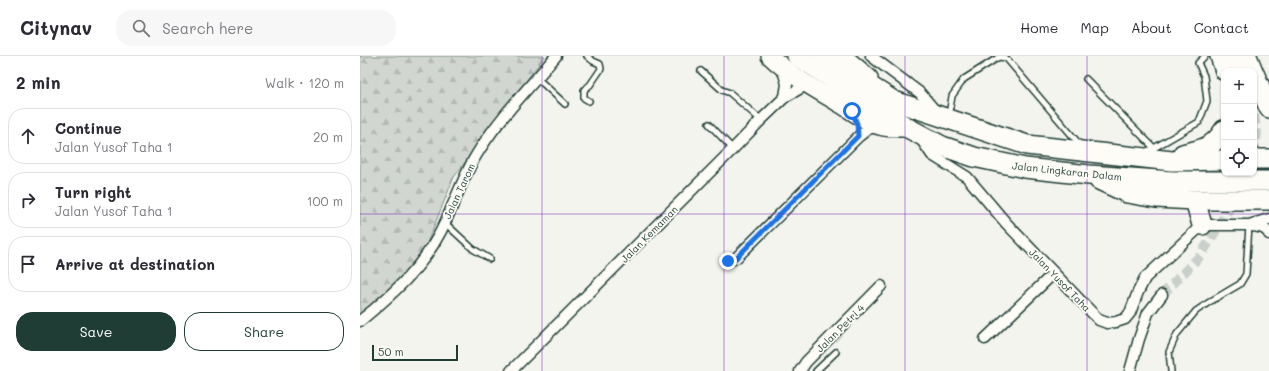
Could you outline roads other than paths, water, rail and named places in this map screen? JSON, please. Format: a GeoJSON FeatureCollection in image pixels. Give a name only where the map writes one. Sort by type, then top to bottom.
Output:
{"type":"FeatureCollection","features":[{"type":"Feature","properties":{"kind":"highway","name":"Jalan Lingkaran Dalam"},"geometry":{"type":"LineString","coordinates":[[797,56],[912,131],[942,146],[974,157],[1025,168],[1089,175],[1172,181],[1269,181]]}},
{"type":"Feature","properties":{"kind":"highway","name":"Jalan Lingkaran Dalam"},"geometry":{"type":"LineString","coordinates":[[823,56],[894,101],[1027,145],[1130,157],[1158,154],[1221,160]]}},
{"type":"Feature","properties":{"kind":"highway"},"geometry":{"type":"LineString","coordinates":[[1220,56],[1224,68]]}},
{"type":"Feature","properties":{"kind":"highway"},"geometry":{"type":"LineString","coordinates":[[1247,56],[1252,68]]}},
{"type":"Feature","properties":{"kind":"highway"},"geometry":{"type":"LineString","coordinates":[[1257,79],[1269,108]]}},
{"type":"Feature","properties":{"kind":"highway"},"geometry":{"type":"LineString","coordinates":[[1158,154],[1202,149],[1214,143],[1221,134]]}},
{"type":"Feature","properties":{"kind":"highway"},"geometry":{"type":"LineString","coordinates":[[1257,159],[1269,159]]}},
{"type":"Feature","properties":{"kind":"highway"},"geometry":{"type":"LineString","coordinates":[[1089,175],[1128,193],[1156,198],[1195,200],[1269,200]]}},
{"type":"Feature","properties":{"kind":"highway"},"geometry":{"type":"LineString","coordinates":[[1195,200],[1202,225]]}},
{"type":"Feature","properties":{"kind":"main road"},"geometry":{"type":"LineString","coordinates":[[843,56],[894,101]]}},
{"type":"Feature","properties":{"kind":"main road"},"geometry":{"type":"LineString","coordinates":[[776,62],[808,84],[880,126],[912,131]]}},
{"type":"Feature","properties":{"kind":"street","name":"Jalan Tarom"},"geometry":{"type":"LineString","coordinates":[[360,321],[388,299],[426,257],[446,225],[474,159],[500,122],[540,81],[556,56]]}},
{"type":"Feature","properties":{"kind":"street"},"geometry":{"type":"LineString","coordinates":[[870,56],[920,93],[945,118]]}},
{"type":"Feature","properties":{"kind":"street"},"geometry":{"type":"LineString","coordinates":[[1233,56],[1238,68]]}},
{"type":"Feature","properties":{"kind":"street"},"geometry":{"type":"LineString","coordinates":[[776,62],[786,84],[785,97]]}},
{"type":"Feature","properties":{"kind":"street","name":"Jalan Kemaman"},"geometry":{"type":"LineString","coordinates":[[511,371],[761,120],[785,97],[808,84]]}},
{"type":"Feature","properties":{"kind":"street"},"geometry":{"type":"LineString","coordinates":[[852,111],[857,124],[858,136]]}},
{"type":"Feature","properties":{"kind":"street"},"geometry":{"type":"LineString","coordinates":[[728,261],[736,258],[858,136],[868,129],[880,126]]}},
{"type":"Feature","properties":{"kind":"street","name":"Jalan Yusof Taha"},"geometry":{"type":"LineString","coordinates":[[912,131],[932,155],[967,177],[1006,224],[1053,274],[1099,320],[1107,323],[1125,319],[1130,313],[1145,278],[1202,225]]}},
{"type":"Feature","properties":{"kind":"street"},"geometry":{"type":"LineString","coordinates":[[1249,225],[1269,219]]}},
{"type":"Feature","properties":{"kind":"street"},"geometry":{"type":"LineString","coordinates":[[1202,225],[1249,225],[1262,227],[1267,230],[1269,234]]}},
{"type":"Feature","properties":{"kind":"street"},"geometry":{"type":"LineString","coordinates":[[985,339],[1053,274]]}},
{"type":"Feature","properties":{"kind":"street","name":"Jalan Petri 4"},"geometry":{"type":"LineString","coordinates":[[800,371],[806,362],[881,286]]}},
{"type":"Feature","properties":{"kind":"street"},"geometry":{"type":"LineString","coordinates":[[1130,371],[1148,313],[1162,295]]}},
{"type":"Feature","properties":{"kind":"lane"},"geometry":{"type":"LineString","coordinates":[[587,56],[600,64],[601,69],[590,85],[584,90],[584,98],[589,101]]}},
{"type":"Feature","properties":{"kind":"lane"},"geometry":{"type":"LineString","coordinates":[[1086,79],[1158,154],[1199,122],[1207,101],[1204,76],[1198,63],[1205,56]]}},
{"type":"Feature","properties":{"kind":"lane"},"geometry":{"type":"LineString","coordinates":[[945,118],[952,96],[964,79],[999,57],[1006,58],[1085,151]]}},
{"type":"Feature","properties":{"kind":"lane"},"geometry":{"type":"LineString","coordinates":[[701,71],[722,90],[730,93],[761,120]]}},
{"type":"Feature","properties":{"kind":"lane"},"geometry":{"type":"LineString","coordinates":[[540,81],[565,104]]}},
{"type":"Feature","properties":{"kind":"lane"},"geometry":{"type":"LineString","coordinates":[[709,124],[733,149]]}},
{"type":"Feature","properties":{"kind":"lane"},"geometry":{"type":"LineString","coordinates":[[446,225],[477,252],[490,260]]}},
{"type":"Feature","properties":{"kind":"lane"},"geometry":{"type":"LineString","coordinates":[[1171,371],[1169,352],[1177,334],[1196,311],[1240,284],[1246,274],[1249,225]]}},
{"type":"Feature","properties":{"kind":"lane"},"geometry":{"type":"LineString","coordinates":[[816,371],[836,352]]}},
{"type":"Feature","properties":{"kind":"tunnel"},"geometry":{"type":"LineString","coordinates":[[1162,295],[1201,255],[1235,199]]}}]}
